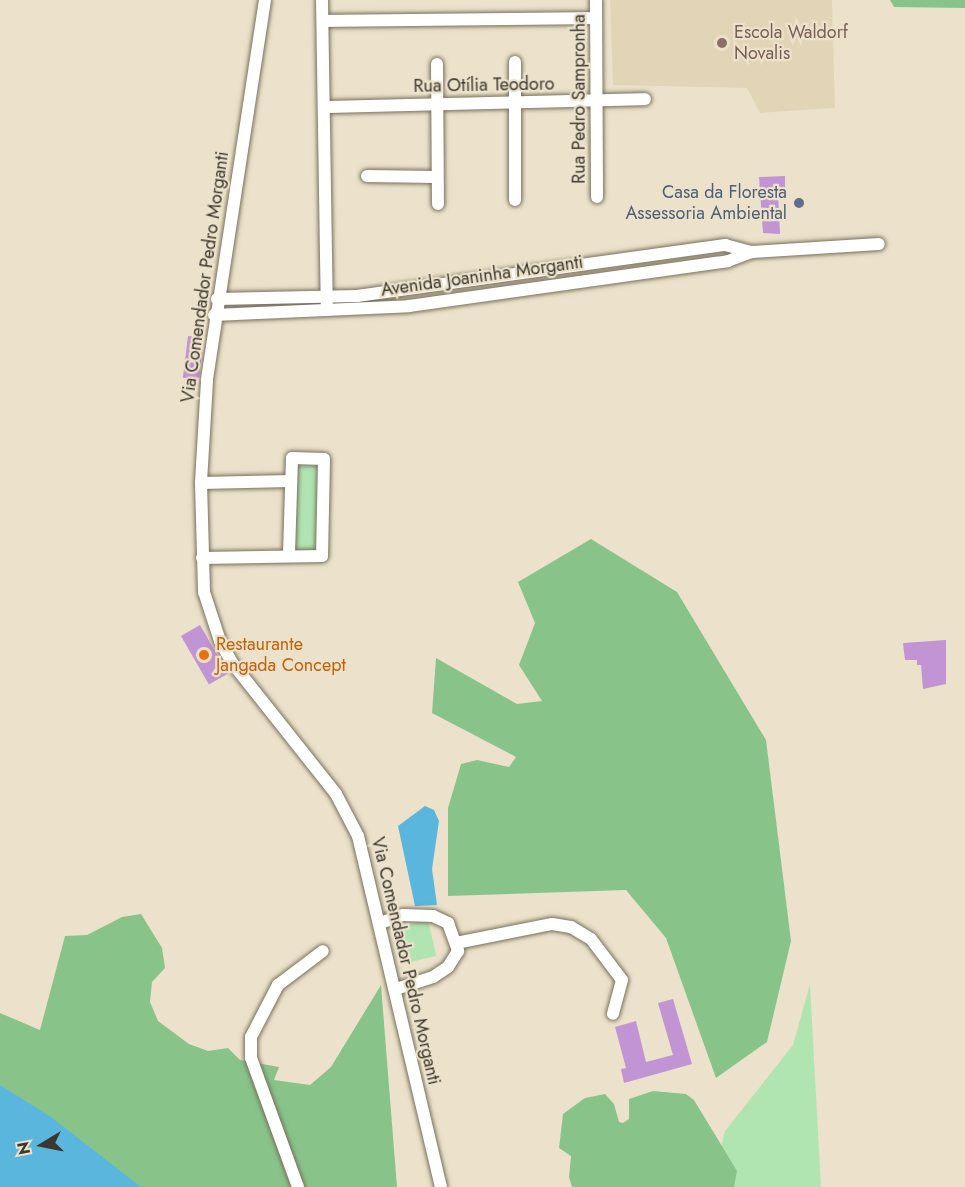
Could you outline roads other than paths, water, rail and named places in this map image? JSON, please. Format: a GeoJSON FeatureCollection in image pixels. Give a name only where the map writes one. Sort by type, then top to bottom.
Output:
{"type":"FeatureCollection","features":[{"type":"Feature","properties":{"kind":"street","name":"Via Comendador Pedro Morganti"},"geometry":{"type":"LineString","coordinates":[[265,0],[214,315],[201,483],[204,592],[220,641],[344,807],[364,852],[441,1187]]}},
{"type":"Feature","properties":{"kind":"street"},"geometry":{"type":"LineString","coordinates":[[322,0],[327,313]]}},
{"type":"Feature","properties":{"kind":"street","name":"Rua Pedro Sampronha"},"geometry":{"type":"LineString","coordinates":[[596,0],[597,198]]}},
{"type":"Feature","properties":{"kind":"street"},"geometry":{"type":"LineString","coordinates":[[323,21],[596,18]]}},
{"type":"Feature","properties":{"kind":"street"},"geometry":{"type":"LineString","coordinates":[[515,62],[515,200]]}},
{"type":"Feature","properties":{"kind":"street"},"geometry":{"type":"LineString","coordinates":[[436,64],[438,204]]}},
{"type":"Feature","properties":{"kind":"street","name":"Rua Otília Teodoro"},"geometry":{"type":"LineString","coordinates":[[324,107],[645,99]]}},
{"type":"Feature","properties":{"kind":"street"},"geometry":{"type":"LineString","coordinates":[[368,176],[436,177]]}},
{"type":"Feature","properties":{"kind":"street","name":"Avenida Joaninha Morganti"},"geometry":{"type":"LineString","coordinates":[[214,315],[327,313],[409,306],[728,261],[753,252],[879,244]]}},
{"type":"Feature","properties":{"kind":"street","name":"Avenida Joaninha Morganti"},"geometry":{"type":"LineString","coordinates":[[217,299],[327,298],[401,292],[725,245],[753,252]]}},
{"type":"Feature","properties":{"kind":"street"},"geometry":{"type":"LineString","coordinates":[[636,259],[638,272]]}},
{"type":"Feature","properties":{"kind":"street"},"geometry":{"type":"LineString","coordinates":[[202,558],[322,556],[324,459],[292,458],[289,556]]}},
{"type":"Feature","properties":{"kind":"street"},"geometry":{"type":"LineString","coordinates":[[201,483],[291,481]]}},
{"type":"Feature","properties":{"kind":"street"},"geometry":{"type":"LineString","coordinates":[[380,923],[403,915],[433,916],[448,923],[458,951],[448,967],[433,977],[395,989]]}},
{"type":"Feature","properties":{"kind":"street"},"geometry":{"type":"LineString","coordinates":[[456,943],[552,924],[571,927],[591,939],[621,980],[613,1014]]}},
{"type":"Feature","properties":{"kind":"street"},"geometry":{"type":"LineString","coordinates":[[298,1187],[251,1058],[251,1037],[278,985],[323,951]]}},
{"type":"Feature","properties":{"kind":"water"},"geometry":{"type":"Polygon","coordinates":[[[425,806],[434,810],[439,821],[432,869],[437,905],[415,906],[398,826],[425,806]]]}},
{"type":"Feature","properties":{"kind":"water"},"geometry":{"type":"Polygon","coordinates":[[[0,1085],[51,1117],[141,1187],[0,1187],[0,1085]]]}},
{"type":"Feature","properties":{"kind":"place","name":"Escola Waldorf Novalis"},"geometry":{"type":"Point","coordinates":[722,43]}},
{"type":"Feature","properties":{"kind":"place","name":"Casa da Floresta Assessoria Ambiental"},"geometry":{"type":"Point","coordinates":[799,203]}},
{"type":"Feature","properties":{"kind":"place","name":"Restaurante Jangada Concept"},"geometry":{"type":"Point","coordinates":[204,655]}}]}
